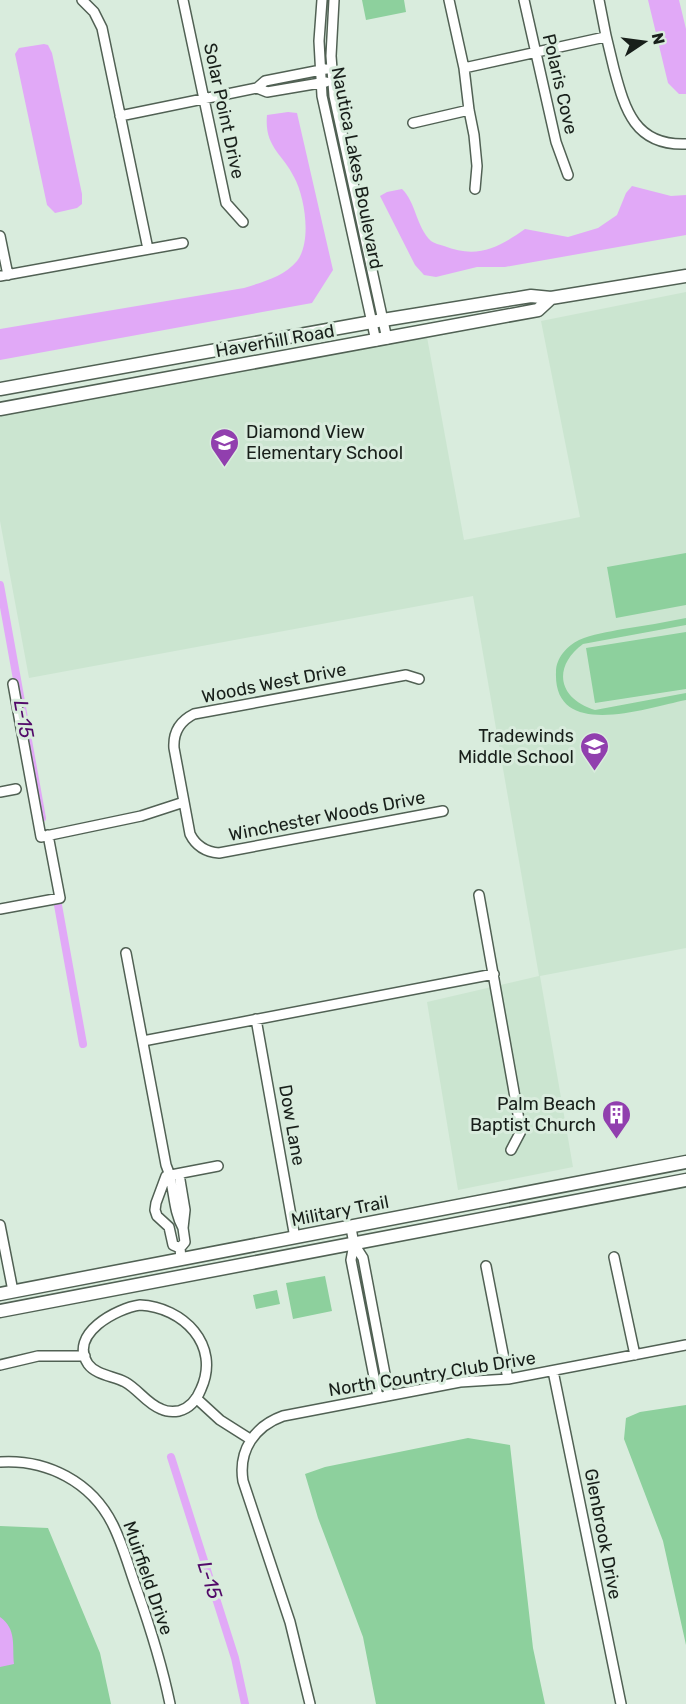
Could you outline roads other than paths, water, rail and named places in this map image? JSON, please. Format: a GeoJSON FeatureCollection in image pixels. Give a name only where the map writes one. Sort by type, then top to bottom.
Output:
{"type":"FeatureCollection","features":[{"type":"Feature","properties":{"kind":"main road","name":"Haverhill Road"},"geometry":{"type":"LineString","coordinates":[[0,389],[377,321],[531,296],[551,298],[686,276]]}},
{"type":"Feature","properties":{"kind":"main road","name":"Haverhill Road"},"geometry":{"type":"LineString","coordinates":[[0,409],[538,310],[551,298]]}},
{"type":"Feature","properties":{"kind":"main road","name":"Military Trail"},"geometry":{"type":"LineString","coordinates":[[6,1293],[105,1273],[181,1253],[351,1228],[686,1162]]}},
{"type":"Feature","properties":{"kind":"main road","name":"Military Trail"},"geometry":{"type":"LineString","coordinates":[[0,1311],[686,1180]]}},
{"type":"Feature","properties":{"kind":"main road"},"geometry":{"type":"LineString","coordinates":[[22,1307],[27,1296],[93,1282],[105,1273]]}},
{"type":"Feature","properties":{"kind":"main road"},"geometry":{"type":"LineString","coordinates":[[0,1304],[10,1297],[6,1293]]}},
{"type":"Feature","properties":{"kind":"street"},"geometry":{"type":"LineString","coordinates":[[82,0],[94,12],[102,28],[148,249]]}},
{"type":"Feature","properties":{"kind":"street","name":"Solar Point Drive"},"geometry":{"type":"LineString","coordinates":[[183,0],[226,203],[243,222]]}},
{"type":"Feature","properties":{"kind":"street","name":"Nautica Lakes Boulevard"},"geometry":{"type":"LineString","coordinates":[[322,0],[318,40],[327,124],[377,321]]}},
{"type":"Feature","properties":{"kind":"street","name":"Nautica Lakes Boulevard"},"geometry":{"type":"LineString","coordinates":[[334,0],[331,68],[339,122],[381,340]]}},
{"type":"Feature","properties":{"kind":"street"},"geometry":{"type":"LineString","coordinates":[[448,0],[464,68],[474,135],[475,189]]}},
{"type":"Feature","properties":{"kind":"street","name":"Polaris Cove"},"geometry":{"type":"LineString","coordinates":[[524,0],[556,142],[568,175]]}},
{"type":"Feature","properties":{"kind":"street"},"geometry":{"type":"LineString","coordinates":[[598,0],[622,100],[630,119],[645,134],[663,142],[686,144]]}},
{"type":"Feature","properties":{"kind":"street"},"geometry":{"type":"LineString","coordinates":[[464,68],[606,37]]}},
{"type":"Feature","properties":{"kind":"street"},"geometry":{"type":"LineString","coordinates":[[120,116],[257,88],[265,81],[331,68]]}},
{"type":"Feature","properties":{"kind":"street"},"geometry":{"type":"LineString","coordinates":[[257,88],[267,92],[333,81]]}},
{"type":"Feature","properties":{"kind":"street"},"geometry":{"type":"LineString","coordinates":[[412,123],[469,110]]}},
{"type":"Feature","properties":{"kind":"street"},"geometry":{"type":"LineString","coordinates":[[0,236],[4,276],[183,243]]}},
{"type":"Feature","properties":{"kind":"street","name":"Woods West Drive"},"geometry":{"type":"LineString","coordinates":[[184,802],[174,742],[178,727],[190,717],[406,675],[420,679]]}},
{"type":"Feature","properties":{"kind":"street"},"geometry":{"type":"LineString","coordinates":[[0,909],[60,898],[44,836],[13,684]]}},
{"type":"Feature","properties":{"kind":"street"},"geometry":{"type":"LineString","coordinates":[[0,792],[16,789]]}},
{"type":"Feature","properties":{"kind":"street"},"geometry":{"type":"LineString","coordinates":[[44,836],[141,816],[184,802]]}},
{"type":"Feature","properties":{"kind":"street","name":"Winchester Woods Drive"},"geometry":{"type":"LineString","coordinates":[[184,802],[193,839],[204,849],[219,853],[443,811]]}},
{"type":"Feature","properties":{"kind":"street"},"geometry":{"type":"LineString","coordinates":[[479,895],[521,1131],[511,1150]]}},
{"type":"Feature","properties":{"kind":"street"},"geometry":{"type":"LineString","coordinates":[[126,953],[166,1165],[175,1175],[179,1221],[183,1228],[185,1242],[181,1253],[173,1245],[169,1227],[157,1216],[155,1210],[166,1176],[175,1175],[218,1166]]}},
{"type":"Feature","properties":{"kind":"street"},"geometry":{"type":"LineString","coordinates":[[143,1041],[494,974]]}},
{"type":"Feature","properties":{"kind":"street","name":"Dow Lane"},"geometry":{"type":"LineString","coordinates":[[256,1019],[295,1238]]}},
{"type":"Feature","properties":{"kind":"street"},"geometry":{"type":"LineString","coordinates":[[160,1193],[178,1194]]}},
{"type":"Feature","properties":{"kind":"street"},"geometry":{"type":"LineString","coordinates":[[0,1225],[6,1293]]}},
{"type":"Feature","properties":{"kind":"street"},"geometry":{"type":"LineString","coordinates":[[351,1228],[354,1244],[351,1260],[378,1397]]}},
{"type":"Feature","properties":{"kind":"street"},"geometry":{"type":"LineString","coordinates":[[354,1244],[363,1258],[389,1395]]}},
{"type":"Feature","properties":{"kind":"street"},"geometry":{"type":"LineString","coordinates":[[614,1257],[635,1355]]}},
{"type":"Feature","properties":{"kind":"street"},"geometry":{"type":"LineString","coordinates":[[486,1266],[508,1379]]}},
{"type":"Feature","properties":{"kind":"street"},"geometry":{"type":"LineString","coordinates":[[140,1305],[165,1309],[183,1319],[197,1335],[206,1365],[206,1377],[196,1398],[182,1410],[172,1412],[154,1406],[137,1389],[127,1383],[94,1370],[85,1356],[85,1345],[89,1336],[95,1327],[111,1314],[130,1306],[140,1305]]}},
{"type":"Feature","properties":{"kind":"street","name":"North Country Club Drive"},"geometry":{"type":"LineString","coordinates":[[250,1439],[264,1425],[283,1416],[460,1382],[508,1379],[686,1345]]}},
{"type":"Feature","properties":{"kind":"street"},"geometry":{"type":"LineString","coordinates":[[0,1365],[38,1356],[85,1356]]}},
{"type":"Feature","properties":{"kind":"street","name":"Glenbrook Drive"},"geometry":{"type":"LineString","coordinates":[[553,1371],[621,1704]]}},
{"type":"Feature","properties":{"kind":"street"},"geometry":{"type":"LineString","coordinates":[[196,1398],[220,1420],[250,1439],[244,1451],[243,1481],[290,1622],[310,1704]]}},
{"type":"Feature","properties":{"kind":"street","name":"Muirfield Drive"},"geometry":{"type":"LineString","coordinates":[[0,1462],[27,1463],[53,1469],[84,1488],[105,1510],[119,1538],[143,1608],[171,1704]]}},
{"type":"Feature","properties":{"kind":"waterway","name":"L-15"},"geometry":{"type":"LineString","coordinates":[[0,585],[42,818]]}},
{"type":"Feature","properties":{"kind":"waterway","name":"L-15"},"geometry":{"type":"LineString","coordinates":[[58,905],[83,1044]]}},
{"type":"Feature","properties":{"kind":"waterway","name":"L-15"},"geometry":{"type":"LineString","coordinates":[[171,1457],[235,1658],[245,1704]]}},
{"type":"Feature","properties":{"kind":"place","name":"Diamond View Elementary School"},"geometry":{"type":"Point","coordinates":[225,468]}},
{"type":"Feature","properties":{"kind":"place","name":"Tradewinds Middle School"},"geometry":{"type":"Point","coordinates":[595,772]}},
{"type":"Feature","properties":{"kind":"place","name":"Palm Beach Baptist Church"},"geometry":{"type":"Point","coordinates":[617,1140]}}]}
